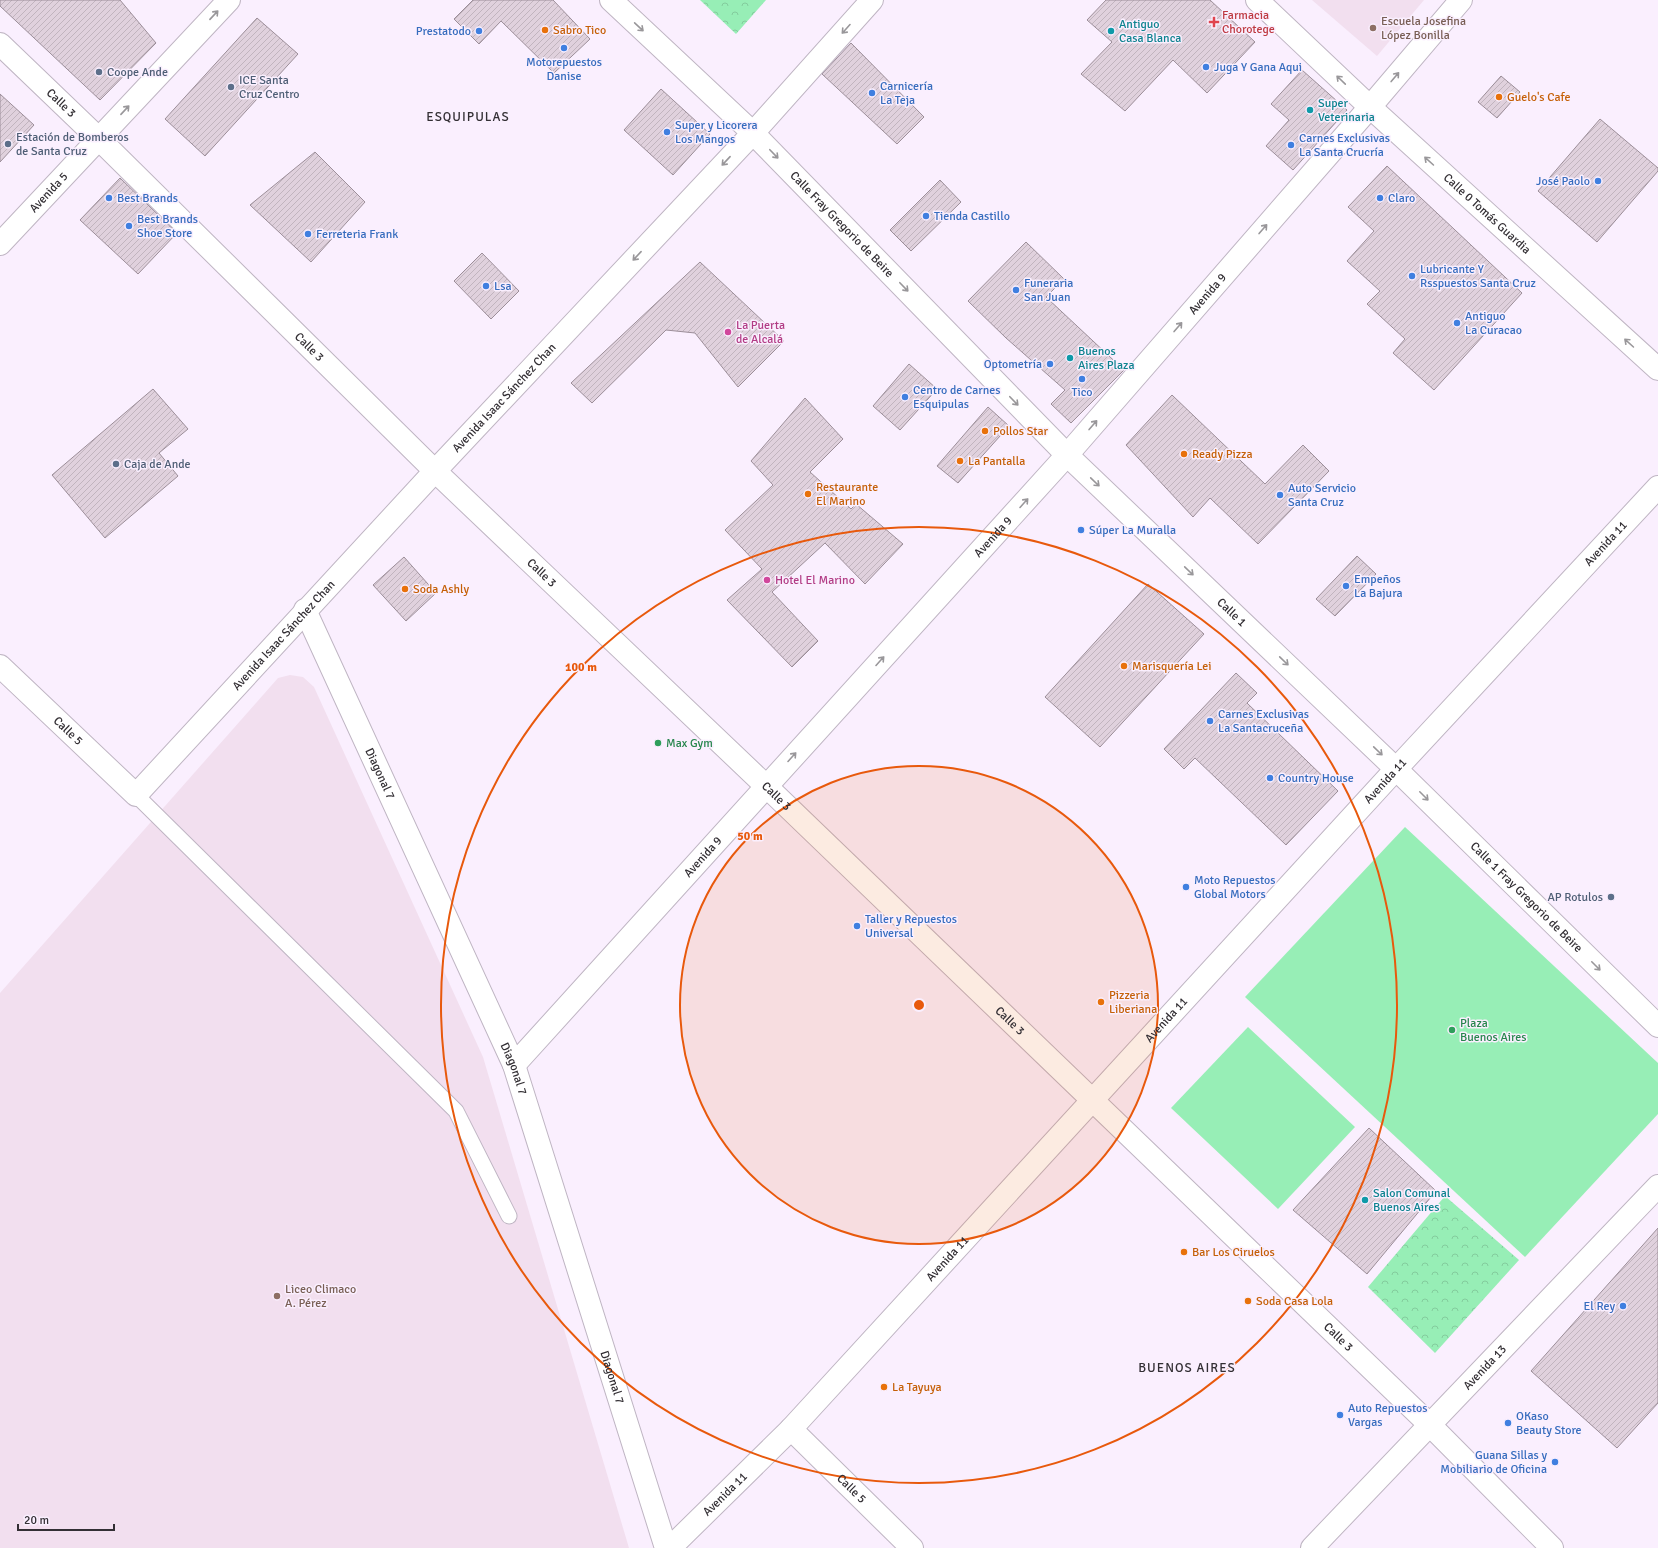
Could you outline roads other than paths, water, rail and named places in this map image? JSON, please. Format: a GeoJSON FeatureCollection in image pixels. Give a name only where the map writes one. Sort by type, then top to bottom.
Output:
{"type":"FeatureCollection","features":[{"type":"Feature","properties":{"kind":"street","name":"Avenida 5"},"geometry":{"type":"LineString","coordinates":[[0,244],[229,0]]}},
{"type":"Feature","properties":{"kind":"street","name":"Calle Fray Gregorio de Beire"},"geometry":{"type":"LineString","coordinates":[[611,0],[753,133],[1067,455]]}},
{"type":"Feature","properties":{"kind":"street","name":"Avenida Isaac Sánchez Chan"},"geometry":{"type":"LineString","coordinates":[[136,795],[305,610],[753,133],[872,0]]}},
{"type":"Feature","properties":{"kind":"street","name":"Calle 0 Tomás Guardia"},"geometry":{"type":"LineString","coordinates":[[1258,0],[1370,107],[1658,369]]}},
{"type":"Feature","properties":{"kind":"street","name":"Avenida 9"},"geometry":{"type":"LineString","coordinates":[[514,1065],[1067,455],[1370,107],[1461,0]]}},
{"type":"Feature","properties":{"kind":"street","name":"Calle 3"},"geometry":{"type":"LineString","coordinates":[[0,44],[98,138],[435,471],[766,786],[1430,1424],[1552,1548]]}},
{"type":"Feature","properties":{"kind":"street","name":"Calle 1"},"geometry":{"type":"LineString","coordinates":[[1067,455],[1396,768]]}},
{"type":"Feature","properties":{"kind":"street","name":"Avenida 11"},"geometry":{"type":"LineString","coordinates":[[670,1548],[791,1429],[1396,768],[1658,487]]}},
{"type":"Feature","properties":{"kind":"street","name":"Diagonal 7"},"geometry":{"type":"LineString","coordinates":[[305,610],[514,1065],[666,1548]]}},
{"type":"Feature","properties":{"kind":"street","name":"Calle 5"},"geometry":{"type":"LineString","coordinates":[[0,666],[136,795]]}},
{"type":"Feature","properties":{"kind":"street","name":"Calle 1 Fray Gregorio de Beire"},"geometry":{"type":"LineString","coordinates":[[1396,768],[1658,1026]]}},
{"type":"Feature","properties":{"kind":"street","name":"Avenida 13"},"geometry":{"type":"LineString","coordinates":[[1312,1548],[1658,1186]]}},
{"type":"Feature","properties":{"kind":"street","name":"Calle 5"},"geometry":{"type":"LineString","coordinates":[[791,1429],[912,1548]]}},
{"type":"Feature","properties":{"kind":"lane"},"geometry":{"type":"LineString","coordinates":[[136,795],[456,1111],[509,1216]]}},
{"type":"Feature","properties":{"kind":"place","name":"Farmacia Chorotege"},"geometry":{"type":"Point","coordinates":[1214,22]}},
{"type":"Feature","properties":{"kind":"place","name":"Escuela Josefina López Bonilla"},"geometry":{"type":"Point","coordinates":[1373,28]}},
{"type":"Feature","properties":{"kind":"place","name":"Sabro Tico"},"geometry":{"type":"Point","coordinates":[545,30]}},
{"type":"Feature","properties":{"kind":"place","name":"Prestatodo"},"geometry":{"type":"Point","coordinates":[479,31]}},
{"type":"Feature","properties":{"kind":"place","name":"Antiguo Casa Blanca"},"geometry":{"type":"Point","coordinates":[1111,31]}},
{"type":"Feature","properties":{"kind":"place","name":"Motorepuestos Danise"},"geometry":{"type":"Point","coordinates":[564,48]}},
{"type":"Feature","properties":{"kind":"place","name":"Juga Y Gana Aqui"},"geometry":{"type":"Point","coordinates":[1206,67]}},
{"type":"Feature","properties":{"kind":"place","name":"Coope Ande"},"geometry":{"type":"Point","coordinates":[99,72]}},
{"type":"Feature","properties":{"kind":"place","name":"ICE Santa Cruz Centro"},"geometry":{"type":"Point","coordinates":[231,87]}},
{"type":"Feature","properties":{"kind":"place","name":"Carnicería La Teja"},"geometry":{"type":"Point","coordinates":[872,93]}},
{"type":"Feature","properties":{"kind":"place","name":"Guelo's Cafe"},"geometry":{"type":"Point","coordinates":[1499,97]}},
{"type":"Feature","properties":{"kind":"place","name":"Super Veterinaria"},"geometry":{"type":"Point","coordinates":[1310,110]}},
{"type":"Feature","properties":{"kind":"place","name":"Super y Licorera Los Mangos"},"geometry":{"type":"Point","coordinates":[667,132]}},
{"type":"Feature","properties":{"kind":"place","name":"Estación de Bomberos de Santa Cruz"},"geometry":{"type":"Point","coordinates":[8,144]}},
{"type":"Feature","properties":{"kind":"place","name":"Carnes Exclusivas La Santa Crucría"},"geometry":{"type":"Point","coordinates":[1291,145]}},
{"type":"Feature","properties":{"kind":"place","name":"José Paolo"},"geometry":{"type":"Point","coordinates":[1598,181]}},
{"type":"Feature","properties":{"kind":"place","name":"Best Brands"},"geometry":{"type":"Point","coordinates":[109,198]}},
{"type":"Feature","properties":{"kind":"place","name":"Claro"},"geometry":{"type":"Point","coordinates":[1380,198]}},
{"type":"Feature","properties":{"kind":"place","name":"Tienda Castillo"},"geometry":{"type":"Point","coordinates":[926,216]}},
{"type":"Feature","properties":{"kind":"place","name":"Best Brands Shoe Store"},"geometry":{"type":"Point","coordinates":[129,226]}},
{"type":"Feature","properties":{"kind":"place","name":"Ferreteria Frank"},"geometry":{"type":"Point","coordinates":[308,234]}},
{"type":"Feature","properties":{"kind":"place","name":"Lubricante Y Rsspuestos Santa Cruz"},"geometry":{"type":"Point","coordinates":[1412,276]}},
{"type":"Feature","properties":{"kind":"place","name":"Lsa"},"geometry":{"type":"Point","coordinates":[486,286]}},
{"type":"Feature","properties":{"kind":"place","name":"Funeraria San Juan"},"geometry":{"type":"Point","coordinates":[1016,290]}},
{"type":"Feature","properties":{"kind":"place","name":"Antiguo La Curacao"},"geometry":{"type":"Point","coordinates":[1457,323]}},
{"type":"Feature","properties":{"kind":"place","name":"La Puerta de Alcalá"},"geometry":{"type":"Point","coordinates":[728,332]}},
{"type":"Feature","properties":{"kind":"place","name":"Buenos Aires Plaza"},"geometry":{"type":"Point","coordinates":[1070,358]}},
{"type":"Feature","properties":{"kind":"place","name":"Optometría"},"geometry":{"type":"Point","coordinates":[1050,364]}},
{"type":"Feature","properties":{"kind":"place","name":"Tico"},"geometry":{"type":"Point","coordinates":[1082,379]}},
{"type":"Feature","properties":{"kind":"place","name":"Centro de Carnes Esquipulas"},"geometry":{"type":"Point","coordinates":[905,397]}},
{"type":"Feature","properties":{"kind":"place","name":"Pollos Star"},"geometry":{"type":"Point","coordinates":[985,431]}},
{"type":"Feature","properties":{"kind":"place","name":"Ready Pizza"},"geometry":{"type":"Point","coordinates":[1184,454]}},
{"type":"Feature","properties":{"kind":"place","name":"La Pantalla"},"geometry":{"type":"Point","coordinates":[960,461]}},
{"type":"Feature","properties":{"kind":"place","name":"Caja de Ande"},"geometry":{"type":"Point","coordinates":[116,464]}},
{"type":"Feature","properties":{"kind":"place","name":"Restaurante El Marino"},"geometry":{"type":"Point","coordinates":[808,494]}},
{"type":"Feature","properties":{"kind":"place","name":"Auto Servicio Santa Cruz"},"geometry":{"type":"Point","coordinates":[1280,495]}},
{"type":"Feature","properties":{"kind":"place","name":"Súper La Muralla"},"geometry":{"type":"Point","coordinates":[1081,530]}},
{"type":"Feature","properties":{"kind":"place","name":"Hotel El Marino"},"geometry":{"type":"Point","coordinates":[767,580]}},
{"type":"Feature","properties":{"kind":"place","name":"Empeños La Bajura"},"geometry":{"type":"Point","coordinates":[1346,586]}},
{"type":"Feature","properties":{"kind":"place","name":"Soda Ashly"},"geometry":{"type":"Point","coordinates":[405,589]}},
{"type":"Feature","properties":{"kind":"place","name":"Marisquería Lei"},"geometry":{"type":"Point","coordinates":[1124,666]}},
{"type":"Feature","properties":{"kind":"place","name":"Carnes Exclusivas La Santacruceña"},"geometry":{"type":"Point","coordinates":[1210,721]}},
{"type":"Feature","properties":{"kind":"place","name":"Max Gym"},"geometry":{"type":"Point","coordinates":[658,743]}},
{"type":"Feature","properties":{"kind":"place","name":"Country House"},"geometry":{"type":"Point","coordinates":[1270,778]}},
{"type":"Feature","properties":{"kind":"place","name":"Moto Repuestos Global Motors"},"geometry":{"type":"Point","coordinates":[1186,887]}},
{"type":"Feature","properties":{"kind":"place","name":"AP Rotulos"},"geometry":{"type":"Point","coordinates":[1611,897]}},
{"type":"Feature","properties":{"kind":"place","name":"Taller y Repuestos Universal"},"geometry":{"type":"Point","coordinates":[857,926]}},
{"type":"Feature","properties":{"kind":"place","name":"Pizzeria Liberiana"},"geometry":{"type":"Point","coordinates":[1101,1002]}},
{"type":"Feature","properties":{"kind":"place","name":"Plaza Buenos Aires"},"geometry":{"type":"Point","coordinates":[1452,1030]}},
{"type":"Feature","properties":{"kind":"place","name":"Salon Comunal Buenos Aires"},"geometry":{"type":"Point","coordinates":[1365,1200]}},
{"type":"Feature","properties":{"kind":"place","name":"Bar Los Ciruelos"},"geometry":{"type":"Point","coordinates":[1184,1252]}},
{"type":"Feature","properties":{"kind":"place","name":"Liceo Climaco A. Pérez"},"geometry":{"type":"Point","coordinates":[277,1296]}},
{"type":"Feature","properties":{"kind":"place","name":"Soda Casa Lola"},"geometry":{"type":"Point","coordinates":[1248,1301]}},
{"type":"Feature","properties":{"kind":"place","name":"El Rey"},"geometry":{"type":"Point","coordinates":[1623,1306]}},
{"type":"Feature","properties":{"kind":"place","name":"La Tayuya"},"geometry":{"type":"Point","coordinates":[884,1387]}},
{"type":"Feature","properties":{"kind":"place","name":"Auto Repuestos Vargas"},"geometry":{"type":"Point","coordinates":[1340,1415]}},
{"type":"Feature","properties":{"kind":"place","name":"OKaso Beauty Store"},"geometry":{"type":"Point","coordinates":[1508,1423]}},
{"type":"Feature","properties":{"kind":"place","name":"Guana Sillas y Mobiliario de Oficina"},"geometry":{"type":"Point","coordinates":[1555,1462]}},
{"type":"Feature","properties":{"kind":"district","name":"ESQUIPULAS"},"geometry":{"type":"Point","coordinates":[468,117]}},
{"type":"Feature","properties":{"kind":"district","name":"BUENOS AIRES"},"geometry":{"type":"Point","coordinates":[1187,1368]}}]}
